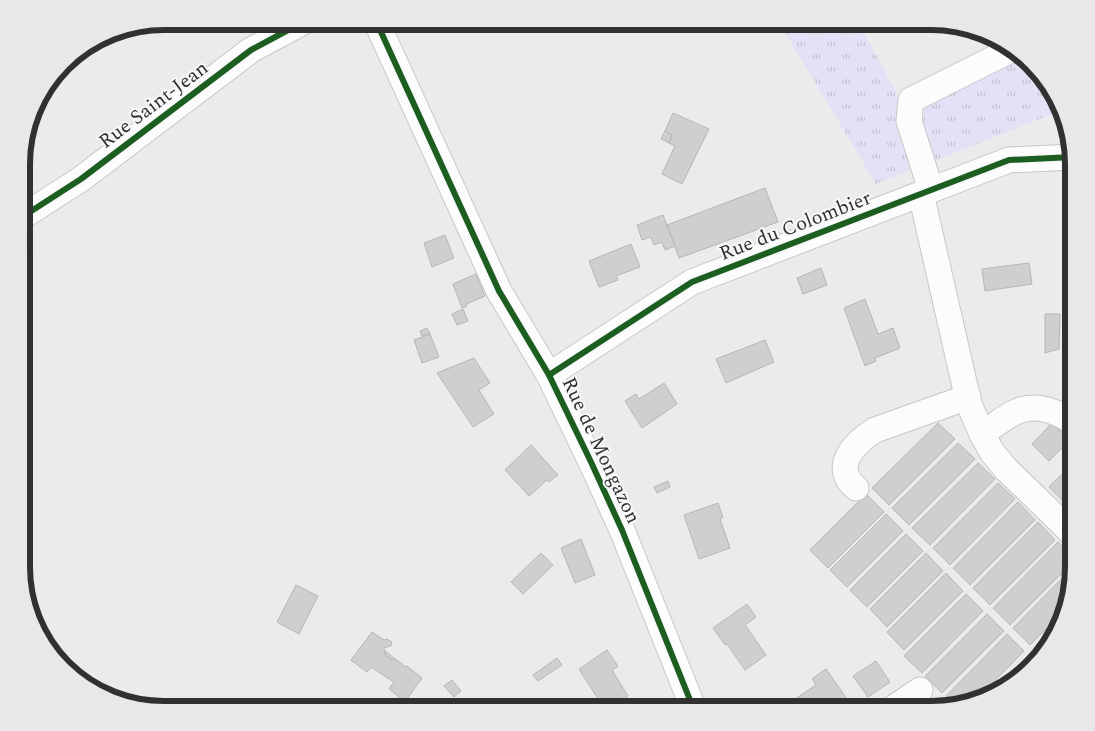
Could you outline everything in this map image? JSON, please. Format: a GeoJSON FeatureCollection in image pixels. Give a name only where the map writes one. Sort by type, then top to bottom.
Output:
{"type":"FeatureCollection","features":[{"type":"Feature","properties":{"kind":"street","name":"Rue Saint-Jean"},"geometry":{"type":"LineString","coordinates":[[30,212],[82,179],[251,50],[288,30]]}},
{"type":"Feature","properties":{"kind":"street","name":"Rue de Mongazon"},"geometry":{"type":"LineString","coordinates":[[380,30],[499,291],[549,375],[591,462],[622,530],[690,701]]}},
{"type":"Feature","properties":{"kind":"street"},"geometry":{"type":"LineString","coordinates":[[1005,53],[911,100],[908,121],[926,192],[968,397],[975,420],[992,452],[1005,468],[1065,525]]}},
{"type":"Feature","properties":{"kind":"street","name":"Rue du Colombier"},"geometry":{"type":"LineString","coordinates":[[549,375],[692,282],[1009,160],[1065,157]]}},
{"type":"Feature","properties":{"kind":"street"},"geometry":{"type":"LineString","coordinates":[[856,488],[847,478],[845,465],[850,453],[865,435],[874,430],[968,397]]}},
{"type":"Feature","properties":{"kind":"street"},"geometry":{"type":"LineString","coordinates":[[982,434],[1018,411],[1030,409],[1053,411],[1065,417]]}},
{"type":"Feature","properties":{"kind":"street"},"geometry":{"type":"LineString","coordinates":[[905,701],[920,690]]}},
{"type":"Feature","properties":{"kind":"green space"},"geometry":{"type":"Polygon","coordinates":[[[783,30],[863,30],[907,113],[1013,58],[1026,69],[1037,83],[1055,113],[876,184],[783,30]]]}},
{"type":"Feature","properties":{"kind":"building"},"geometry":{"type":"Polygon","coordinates":[[[673,113],[709,129],[682,184],[662,174],[675,146],[669,143],[672,135],[665,131],[673,113]]]}},
{"type":"Feature","properties":{"kind":"building"},"geometry":{"type":"Polygon","coordinates":[[[665,131],[672,135],[669,143],[661,139],[665,131]]]}},
{"type":"Feature","properties":{"kind":"building"},"geometry":{"type":"Polygon","coordinates":[[[765,188],[778,222],[679,258],[667,225],[765,188]]]}},
{"type":"Feature","properties":{"kind":"building"},"geometry":{"type":"Polygon","coordinates":[[[663,215],[675,246],[665,250],[662,242],[654,245],[651,237],[642,240],[637,225],[663,215]]]}},
{"type":"Feature","properties":{"kind":"building"},"geometry":{"type":"Polygon","coordinates":[[[445,235],[454,258],[432,267],[424,243],[445,235]]]}},
{"type":"Feature","properties":{"kind":"building"},"geometry":{"type":"Polygon","coordinates":[[[631,244],[640,267],[616,276],[618,280],[599,287],[589,261],[631,244]]]}},
{"type":"Feature","properties":{"kind":"building"},"geometry":{"type":"Polygon","coordinates":[[[1029,263],[1032,284],[985,291],[982,269],[1029,263]]]}},
{"type":"Feature","properties":{"kind":"building"},"geometry":{"type":"Polygon","coordinates":[[[821,268],[827,285],[803,294],[797,278],[821,268]]]}},
{"type":"Feature","properties":{"kind":"building"},"geometry":{"type":"Polygon","coordinates":[[[476,274],[485,296],[466,304],[467,306],[462,308],[453,284],[476,274]]]}},
{"type":"Feature","properties":{"kind":"building"},"geometry":{"type":"Polygon","coordinates":[[[865,299],[878,334],[893,328],[900,348],[875,358],[876,361],[865,366],[844,308],[865,299]]]}},
{"type":"Feature","properties":{"kind":"building"},"geometry":{"type":"Polygon","coordinates":[[[463,309],[468,321],[457,325],[452,314],[463,309]]]}},
{"type":"Feature","properties":{"kind":"building"},"geometry":{"type":"Polygon","coordinates":[[[1045,314],[1060,314],[1059,349],[1045,353],[1045,314]]]}},
{"type":"Feature","properties":{"kind":"building"},"geometry":{"type":"Polygon","coordinates":[[[427,328],[430,334],[422,336],[420,331],[427,328]]]}},
{"type":"Feature","properties":{"kind":"building"},"geometry":{"type":"Polygon","coordinates":[[[430,334],[439,357],[422,363],[414,340],[430,334]]]}},
{"type":"Feature","properties":{"kind":"building"},"geometry":{"type":"Polygon","coordinates":[[[765,340],[774,362],[726,383],[716,359],[765,340]]]}},
{"type":"Feature","properties":{"kind":"building"},"geometry":{"type":"Polygon","coordinates":[[[474,358],[490,383],[479,390],[494,414],[473,427],[437,373],[474,358]]]}},
{"type":"Feature","properties":{"kind":"building"},"geometry":{"type":"Polygon","coordinates":[[[664,383],[677,404],[642,428],[625,401],[636,394],[639,399],[664,383]]]}},
{"type":"Feature","properties":{"kind":"building"},"geometry":{"type":"Polygon","coordinates":[[[938,423],[955,439],[889,505],[872,488],[938,423]]]}},
{"type":"Feature","properties":{"kind":"building"},"geometry":{"type":"Polygon","coordinates":[[[1052,423],[1065,435],[1065,445],[1049,461],[1032,444],[1052,423]]]}},
{"type":"Feature","properties":{"kind":"building"},"geometry":{"type":"Polygon","coordinates":[[[958,443],[975,459],[909,525],[892,508],[958,443]]]}},
{"type":"Feature","properties":{"kind":"building"},"geometry":{"type":"Polygon","coordinates":[[[531,445],[558,475],[549,482],[547,480],[529,496],[505,470],[531,445]]]}},
{"type":"Feature","properties":{"kind":"building"},"geometry":{"type":"Polygon","coordinates":[[[978,463],[995,479],[930,545],[912,528],[978,463]]]}},
{"type":"Feature","properties":{"kind":"building"},"geometry":{"type":"Polygon","coordinates":[[[1065,471],[1065,503],[1049,487],[1065,471]]]}},
{"type":"Feature","properties":{"kind":"building"},"geometry":{"type":"Polygon","coordinates":[[[668,481],[670,487],[657,493],[654,487],[668,481]]]}},
{"type":"Feature","properties":{"kind":"building"},"geometry":{"type":"Polygon","coordinates":[[[998,483],[1015,499],[950,565],[933,548],[998,483]]]}},
{"type":"Feature","properties":{"kind":"building"},"geometry":{"type":"Polygon","coordinates":[[[866,494],[884,512],[828,568],[810,550],[866,494]]]}},
{"type":"Feature","properties":{"kind":"building"},"geometry":{"type":"Polygon","coordinates":[[[1018,502],[1035,520],[970,585],[953,568],[1018,502]]]}},
{"type":"Feature","properties":{"kind":"building"},"geometry":{"type":"Polygon","coordinates":[[[718,503],[723,517],[720,519],[730,548],[699,559],[684,515],[718,503]]]}},
{"type":"Feature","properties":{"kind":"building"},"geometry":{"type":"Polygon","coordinates":[[[886,514],[903,531],[847,587],[830,570],[886,514]]]}},
{"type":"Feature","properties":{"kind":"building"},"geometry":{"type":"Polygon","coordinates":[[[1038,522],[1055,540],[990,605],[973,588],[1038,522]]]}},
{"type":"Feature","properties":{"kind":"building"},"geometry":{"type":"Polygon","coordinates":[[[906,534],[923,551],[867,607],[850,590],[906,534]]]}},
{"type":"Feature","properties":{"kind":"building"},"geometry":{"type":"Polygon","coordinates":[[[581,539],[595,575],[575,583],[561,548],[581,539]]]}},
{"type":"Feature","properties":{"kind":"building"},"geometry":{"type":"Polygon","coordinates":[[[1058,542],[1065,549],[1065,570],[1010,625],[993,608],[1058,542]]]}},
{"type":"Feature","properties":{"kind":"building"},"geometry":{"type":"Polygon","coordinates":[[[541,553],[553,565],[523,594],[511,582],[541,553]]]}},
{"type":"Feature","properties":{"kind":"building"},"geometry":{"type":"Polygon","coordinates":[[[926,553],[943,571],[887,627],[870,609],[926,553]]]}},
{"type":"Feature","properties":{"kind":"building"},"geometry":{"type":"Polygon","coordinates":[[[946,573],[963,591],[904,650],[887,632],[946,573]]]}},
{"type":"Feature","properties":{"kind":"building"},"geometry":{"type":"Polygon","coordinates":[[[1065,575],[1058,610],[1053,622],[1030,645],[1013,628],[1065,575]]]}},
{"type":"Feature","properties":{"kind":"building"},"geometry":{"type":"Polygon","coordinates":[[[296,585],[318,596],[299,634],[277,622],[296,585]]]}},
{"type":"Feature","properties":{"kind":"building"},"geometry":{"type":"Polygon","coordinates":[[[966,594],[983,611],[922,673],[904,656],[966,594]]]}},
{"type":"Feature","properties":{"kind":"building"},"geometry":{"type":"Polygon","coordinates":[[[747,604],[756,617],[745,625],[766,655],[745,670],[713,628],[747,604]]]}},
{"type":"Feature","properties":{"kind":"building"},"geometry":{"type":"Polygon","coordinates":[[[987,614],[1004,631],[942,693],[925,676],[987,614]]]}},
{"type":"Feature","properties":{"kind":"building"},"geometry":{"type":"Polygon","coordinates":[[[372,632],[384,640],[387,639],[392,642],[391,646],[384,648],[385,655],[407,666],[422,678],[406,701],[404,701],[389,689],[394,682],[371,667],[367,672],[351,660],[372,632]]]}},
{"type":"Feature","properties":{"kind":"building"},"geometry":{"type":"Polygon","coordinates":[[[1007,634],[1024,651],[988,688],[949,700],[946,696],[1007,634]]]}},
{"type":"Feature","properties":{"kind":"building"},"geometry":{"type":"Polygon","coordinates":[[[607,650],[618,666],[612,670],[628,696],[621,701],[599,701],[579,669],[607,650]]]}},
{"type":"Feature","properties":{"kind":"building"},"geometry":{"type":"Polygon","coordinates":[[[385,651],[394,658],[392,660],[385,655],[385,651]]]}},
{"type":"Feature","properties":{"kind":"building"},"geometry":{"type":"Polygon","coordinates":[[[1028,655],[1030,657],[1026,662],[1005,678],[1028,655]]]}},
{"type":"Feature","properties":{"kind":"building"},"geometry":{"type":"Polygon","coordinates":[[[557,658],[562,665],[538,681],[533,675],[557,658]]]}},
{"type":"Feature","properties":{"kind":"building"},"geometry":{"type":"Polygon","coordinates":[[[876,661],[890,682],[868,697],[853,676],[876,661]]]}},
{"type":"Feature","properties":{"kind":"building"},"geometry":{"type":"Polygon","coordinates":[[[826,669],[848,701],[792,701],[816,685],[812,679],[826,669]]]}},
{"type":"Feature","properties":{"kind":"building"},"geometry":{"type":"Polygon","coordinates":[[[452,680],[461,691],[454,697],[444,686],[452,680]]]}},
{"type":"Feature","properties":{"kind":"cycle path"},"geometry":{"type":"LineString","coordinates":[[30,212],[81,179],[251,50],[288,30]]}},
{"type":"Feature","properties":{"kind":"cycle path"},"geometry":{"type":"LineString","coordinates":[[380,30],[499,291],[549,375],[591,462],[622,530],[690,701]]}},
{"type":"Feature","properties":{"kind":"cycle path"},"geometry":{"type":"LineString","coordinates":[[549,375],[692,282],[1009,160],[1065,157]]}}]}
